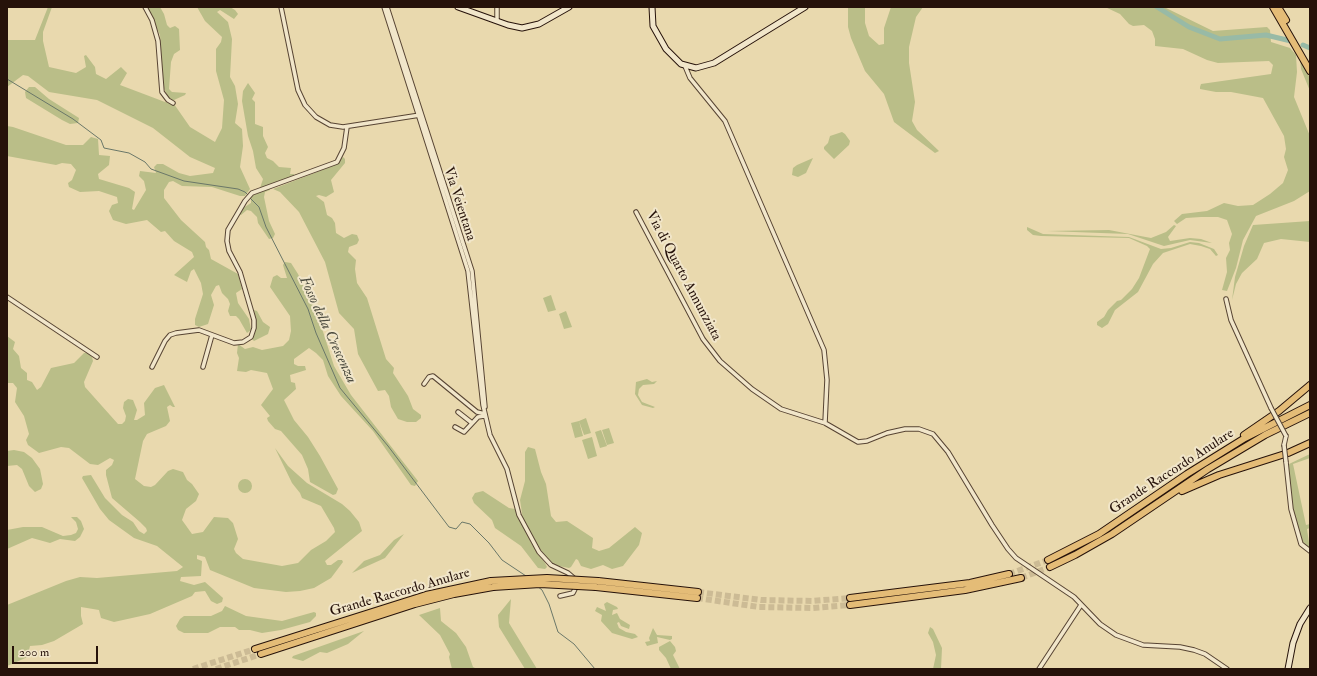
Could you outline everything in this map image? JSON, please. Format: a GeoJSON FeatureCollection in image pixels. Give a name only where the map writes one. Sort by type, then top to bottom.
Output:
{"type":"FeatureCollection","features":[{"type":"Feature","properties":{"kind":"highway"},"geometry":{"type":"LineString","coordinates":[[1273,7],[1281,16],[1307,60],[1310,71]]}},
{"type":"Feature","properties":{"kind":"highway"},"geometry":{"type":"LineString","coordinates":[[1278,7],[1281,16]]}},
{"type":"Feature","properties":{"kind":"highway"},"geometry":{"type":"LineString","coordinates":[[1187,474],[1214,453],[1279,411],[1310,385]]}},
{"type":"Feature","properties":{"kind":"highway","name":"Grande Raccordo Anulare"},"geometry":{"type":"LineString","coordinates":[[1310,405],[1245,438],[1187,474],[1099,534],[1049,564],[1075,555],[1112,534],[1242,449],[1310,412]]}},
{"type":"Feature","properties":{"kind":"highway"},"geometry":{"type":"LineString","coordinates":[[1160,502],[1187,488],[1218,475],[1288,452],[1309,443]]}},
{"type":"Feature","properties":{"kind":"highway"},"geometry":{"type":"LineString","coordinates":[[1009,574],[970,583],[850,602],[965,590],[1020,578]]}},
{"type":"Feature","properties":{"kind":"highway","name":"Grande Raccordo Anulare"},"geometry":{"type":"LineString","coordinates":[[255,649],[426,595],[492,584],[540,578],[698,592]]}},
{"type":"Feature","properties":{"kind":"highway","name":"Grande Raccordo Anulare"},"geometry":{"type":"LineString","coordinates":[[261,654],[415,604],[492,584]]}},
{"type":"Feature","properties":{"kind":"highway","name":"Grande Raccordo Anulare"},"geometry":{"type":"LineString","coordinates":[[597,584],[697,598]]}},
{"type":"Feature","properties":{"kind":"street"},"geometry":{"type":"LineString","coordinates":[[145,7],[152,20],[158,41],[162,92],[168,100],[173,103]]}},
{"type":"Feature","properties":{"kind":"street"},"geometry":{"type":"LineString","coordinates":[[281,7],[295,81],[303,102],[321,121],[335,126],[348,127],[420,115]]}},
{"type":"Feature","properties":{"kind":"street","name":"Via Veientana"},"geometry":{"type":"LineString","coordinates":[[384,7],[462,246],[470,279],[485,415],[490,435],[506,469],[516,506],[526,529],[546,561],[552,566],[568,574],[577,582],[576,591],[560,596]]}},
{"type":"Feature","properties":{"kind":"street","name":"Via Veientana"},"geometry":{"type":"LineString","coordinates":[[387,7],[420,115]]}},
{"type":"Feature","properties":{"kind":"street"},"geometry":{"type":"LineString","coordinates":[[458,7],[517,27],[529,27],[548,19],[569,7]]}},
{"type":"Feature","properties":{"kind":"street"},"geometry":{"type":"LineString","coordinates":[[497,7],[498,21]]}},
{"type":"Feature","properties":{"kind":"street"},"geometry":{"type":"LineString","coordinates":[[652,7],[652,23],[657,35],[672,56],[685,66],[701,68],[712,64],[805,7]]}},
{"type":"Feature","properties":{"kind":"street"},"geometry":{"type":"LineString","coordinates":[[685,66],[686,73],[693,83],[725,121],[824,350],[827,380],[826,423]]}},
{"type":"Feature","properties":{"kind":"street"},"geometry":{"type":"LineString","coordinates":[[152,367],[160,349],[170,335],[199,330],[231,342],[240,343],[251,337],[254,328],[249,299],[228,245],[228,230],[245,201],[252,193],[336,163],[340,159],[344,148],[348,127]]}},
{"type":"Feature","properties":{"kind":"street","name":"Via di Quarto Annunziata"},"geometry":{"type":"LineString","coordinates":[[636,212],[696,328],[712,352],[737,377],[778,408],[826,423],[860,442],[902,429],[919,429],[933,434],[948,452],[970,491],[1008,549],[1034,571],[1074,597],[1100,624],[1122,638],[1143,645],[1180,647],[1194,650],[1205,654],[1227,669]]}},
{"type":"Feature","properties":{"kind":"street"},"geometry":{"type":"LineString","coordinates":[[7,297],[97,357]]}},
{"type":"Feature","properties":{"kind":"street"},"geometry":{"type":"LineString","coordinates":[[1226,299],[1231,320],[1271,408],[1286,436],[1284,445],[1291,509],[1301,544],[1310,551]]}},
{"type":"Feature","properties":{"kind":"street"},"geometry":{"type":"LineString","coordinates":[[203,367],[212,335]]}},
{"type":"Feature","properties":{"kind":"street"},"geometry":{"type":"LineString","coordinates":[[424,384],[431,376],[477,412],[485,415]]}},
{"type":"Feature","properties":{"kind":"street"},"geometry":{"type":"LineString","coordinates":[[458,412],[472,423]]}},
{"type":"Feature","properties":{"kind":"street"},"geometry":{"type":"LineString","coordinates":[[455,427],[464,432],[478,417],[485,415]]}},
{"type":"Feature","properties":{"kind":"street"},"geometry":{"type":"LineString","coordinates":[[1039,669],[1081,605]]}},
{"type":"Feature","properties":{"kind":"street"},"geometry":{"type":"LineString","coordinates":[[1288,669],[1293,643],[1300,624],[1310,608]]}},
{"type":"Feature","properties":{"kind":"green space"},"geometry":{"type":"Polygon","coordinates":[[[48,7],[52,7],[43,32],[43,41],[49,67],[76,73],[86,67],[84,56],[86,55],[95,67],[96,74],[106,79],[121,67],[127,73],[120,85],[174,104],[190,127],[215,142],[222,128],[224,100],[216,71],[216,49],[221,42],[222,37],[205,21],[197,7],[230,7],[238,14],[234,19],[220,10],[217,12],[228,22],[232,39],[230,77],[235,86],[238,104],[235,123],[242,129],[243,146],[240,167],[250,189],[245,196],[240,196],[212,187],[182,186],[173,181],[169,182],[164,190],[164,198],[181,220],[205,242],[211,259],[238,274],[242,289],[236,293],[238,303],[249,319],[251,330],[247,333],[236,316],[230,316],[228,311],[230,304],[228,299],[222,293],[219,285],[216,286],[211,295],[214,305],[208,324],[199,327],[195,325],[195,319],[203,294],[201,283],[194,269],[191,271],[187,282],[174,275],[194,257],[192,252],[174,241],[165,231],[161,232],[147,220],[126,224],[113,220],[109,211],[112,205],[118,203],[117,197],[99,191],[80,192],[69,187],[68,183],[72,180],[76,170],[71,164],[62,163],[56,165],[7,156],[7,126],[66,145],[83,145],[91,137],[98,139],[99,155],[110,156],[109,165],[98,174],[99,179],[129,188],[135,192],[132,209],[134,210],[146,190],[144,181],[139,176],[140,171],[156,173],[154,167],[157,164],[163,164],[179,173],[190,176],[213,173],[215,168],[190,157],[153,128],[97,100],[49,92],[28,76],[23,75],[7,87],[7,40],[35,40],[48,7]]]}},
{"type":"Feature","properties":{"kind":"green space"},"geometry":{"type":"Polygon","coordinates":[[[147,7],[160,7],[167,25],[170,28],[175,26],[179,29],[180,50],[174,54],[171,62],[169,89],[172,92],[186,93],[185,95],[174,100],[170,100],[163,86],[160,35],[147,7]]]}},
{"type":"Feature","properties":{"kind":"green space"},"geometry":{"type":"Polygon","coordinates":[[[848,7],[865,7],[865,23],[869,36],[879,45],[884,44],[884,28],[891,7],[923,7],[916,17],[909,47],[909,63],[915,102],[912,121],[917,130],[939,151],[935,153],[894,122],[884,94],[865,71],[851,38],[848,27],[848,7]]]}},
{"type":"Feature","properties":{"kind":"green space"},"geometry":{"type":"Polygon","coordinates":[[[1105,7],[1164,7],[1213,31],[1267,27],[1270,30],[1271,42],[1290,48],[1296,55],[1297,72],[1294,97],[1310,136],[1310,191],[1294,201],[1256,216],[1243,240],[1236,268],[1227,291],[1222,290],[1227,272],[1226,258],[1230,250],[1229,243],[1232,234],[1227,220],[1218,217],[1201,217],[1186,218],[1177,224],[1174,221],[1182,214],[1207,211],[1224,203],[1238,206],[1253,205],[1283,183],[1288,170],[1284,157],[1286,149],[1284,136],[1263,98],[1231,92],[1216,92],[1200,89],[1200,87],[1201,84],[1271,74],[1273,65],[1269,61],[1218,63],[1207,60],[1183,49],[1155,46],[1155,39],[1152,31],[1144,25],[1133,26],[1129,24],[1120,14],[1105,7]]]}},
{"type":"Feature","properties":{"kind":"green space"},"geometry":{"type":"Polygon","coordinates":[[[1300,58],[1310,78],[1310,91],[1301,69],[1300,58]]]}},
{"type":"Feature","properties":{"kind":"green space"},"geometry":{"type":"Polygon","coordinates":[[[248,83],[255,93],[252,99],[255,102],[255,124],[263,127],[263,136],[268,147],[265,153],[267,158],[279,167],[291,168],[290,174],[294,174],[294,177],[260,188],[263,179],[256,168],[253,151],[248,136],[242,101],[243,91],[248,83]]]}},
{"type":"Feature","properties":{"kind":"green space"},"geometry":{"type":"Polygon","coordinates":[[[29,87],[35,87],[49,99],[79,118],[78,123],[70,124],[26,98],[25,92],[29,87]]]}},
{"type":"Feature","properties":{"kind":"green space"},"geometry":{"type":"Polygon","coordinates":[[[842,132],[850,141],[849,145],[834,159],[824,149],[824,147],[828,143],[830,136],[842,132]]]}},
{"type":"Feature","properties":{"kind":"green space"},"geometry":{"type":"Polygon","coordinates":[[[343,157],[345,159],[345,163],[331,180],[334,192],[326,197],[319,195],[316,196],[324,202],[327,215],[332,218],[335,223],[336,233],[344,238],[352,234],[357,235],[359,240],[357,244],[349,247],[348,252],[356,260],[355,269],[357,283],[367,298],[386,359],[394,368],[393,373],[408,396],[413,409],[421,415],[421,418],[416,422],[407,422],[398,419],[391,407],[389,396],[385,390],[378,391],[358,354],[354,329],[339,313],[325,262],[299,212],[280,192],[273,189],[330,167],[343,157]]]}},
{"type":"Feature","properties":{"kind":"green space"},"geometry":{"type":"Polygon","coordinates":[[[813,158],[806,173],[798,177],[792,175],[793,168],[813,158]]]}},
{"type":"Feature","properties":{"kind":"green space"},"geometry":{"type":"Polygon","coordinates":[[[270,188],[270,190],[265,192],[264,197],[269,221],[275,234],[273,238],[269,239],[258,223],[257,217],[251,211],[247,210],[241,215],[239,214],[243,208],[251,203],[251,196],[270,188]]]}},
{"type":"Feature","properties":{"kind":"green space"},"geometry":{"type":"Polygon","coordinates":[[[1310,221],[1310,242],[1281,239],[1264,243],[1257,259],[1242,273],[1236,284],[1232,300],[1235,277],[1244,246],[1253,225],[1310,221]]]}},
{"type":"Feature","properties":{"kind":"green space"},"geometry":{"type":"Polygon","coordinates":[[[1174,225],[1176,226],[1168,237],[1170,241],[1190,238],[1201,239],[1212,243],[1190,240],[1164,246],[1128,234],[1047,231],[1109,230],[1151,238],[1166,232],[1174,225]]]}},
{"type":"Feature","properties":{"kind":"green space"},"geometry":{"type":"Polygon","coordinates":[[[1027,227],[1043,234],[1129,237],[1161,249],[1171,248],[1190,242],[1199,243],[1214,249],[1218,255],[1216,256],[1210,249],[1190,244],[1163,253],[1153,264],[1138,292],[1115,310],[1108,324],[1102,328],[1097,325],[1097,322],[1104,317],[1108,310],[1117,301],[1121,300],[1132,289],[1139,278],[1150,249],[1147,246],[1129,238],[1041,236],[1033,235],[1027,230],[1027,227]]]}},
{"type":"Feature","properties":{"kind":"green space"},"geometry":{"type":"Polygon","coordinates":[[[285,262],[291,263],[298,274],[318,316],[334,366],[351,395],[418,481],[415,486],[411,485],[373,431],[341,396],[328,376],[323,360],[309,348],[294,359],[294,364],[298,366],[305,366],[306,370],[290,375],[291,382],[295,383],[296,389],[284,400],[294,420],[308,437],[338,489],[336,494],[333,495],[310,482],[308,469],[302,455],[281,431],[275,429],[268,421],[267,418],[270,416],[261,405],[273,389],[267,373],[251,370],[246,372],[237,371],[239,358],[237,353],[238,344],[245,349],[253,347],[262,350],[283,346],[289,340],[291,331],[290,316],[270,287],[273,277],[277,275],[281,278],[287,278],[283,265],[285,262]]]}},
{"type":"Feature","properties":{"kind":"green space"},"geometry":{"type":"Polygon","coordinates":[[[551,295],[556,310],[548,312],[543,298],[551,295]]]}},
{"type":"Feature","properties":{"kind":"green space"},"geometry":{"type":"Polygon","coordinates":[[[254,310],[257,311],[263,322],[270,327],[268,334],[254,341],[252,339],[256,326],[254,310]]]}},
{"type":"Feature","properties":{"kind":"green space"},"geometry":{"type":"Polygon","coordinates":[[[566,311],[572,327],[564,329],[559,314],[566,311]]]}},
{"type":"Feature","properties":{"kind":"green space"},"geometry":{"type":"Polygon","coordinates":[[[7,336],[15,342],[13,349],[19,356],[21,368],[27,373],[27,380],[32,382],[37,390],[41,387],[51,368],[74,363],[84,353],[88,353],[92,357],[93,361],[84,382],[85,387],[118,424],[122,424],[125,421],[126,416],[123,408],[124,402],[128,399],[133,400],[137,410],[134,420],[137,420],[145,415],[144,403],[155,388],[164,385],[175,407],[170,405],[167,407],[170,421],[166,426],[147,434],[143,441],[135,479],[144,486],[151,487],[155,485],[168,471],[173,469],[183,472],[187,480],[199,494],[196,501],[186,509],[182,520],[192,534],[203,532],[214,517],[228,518],[233,523],[238,539],[234,549],[236,553],[243,559],[282,566],[298,563],[311,550],[326,541],[335,532],[321,506],[302,498],[292,483],[275,448],[288,466],[307,483],[342,504],[350,511],[359,522],[362,531],[325,561],[327,565],[331,565],[338,560],[342,560],[343,562],[331,578],[314,588],[300,591],[286,592],[254,588],[210,570],[205,557],[197,555],[197,559],[202,561],[201,576],[181,577],[180,581],[194,585],[205,582],[223,598],[222,602],[217,604],[211,601],[205,591],[195,592],[192,596],[150,614],[114,622],[101,618],[99,610],[81,607],[83,624],[54,641],[42,645],[30,646],[29,650],[33,652],[30,656],[7,666],[7,605],[66,581],[80,577],[97,578],[177,571],[183,567],[157,546],[134,538],[109,520],[100,509],[82,478],[83,476],[91,475],[105,498],[122,515],[133,522],[139,531],[144,534],[147,531],[140,522],[112,498],[106,470],[112,465],[114,460],[110,458],[98,465],[90,464],[69,448],[61,447],[39,453],[28,445],[26,440],[29,434],[24,416],[15,402],[17,388],[13,383],[7,383],[7,336]]]}},
{"type":"Feature","properties":{"kind":"green space"},"geometry":{"type":"Polygon","coordinates":[[[647,379],[652,382],[657,381],[654,384],[643,385],[639,389],[638,395],[642,402],[655,407],[653,408],[642,405],[635,394],[636,382],[647,379]]]}},
{"type":"Feature","properties":{"kind":"green space"},"geometry":{"type":"Polygon","coordinates":[[[586,418],[591,433],[584,435],[579,421],[586,418]]]}},
{"type":"Feature","properties":{"kind":"green space"},"geometry":{"type":"Polygon","coordinates":[[[579,421],[583,436],[575,438],[571,423],[579,421]]]}},
{"type":"Feature","properties":{"kind":"green space"},"geometry":{"type":"Polygon","coordinates":[[[609,428],[614,443],[607,445],[602,430],[609,428]]]}},
{"type":"Feature","properties":{"kind":"green space"},"geometry":{"type":"Polygon","coordinates":[[[601,430],[607,446],[600,448],[595,432],[601,430]]]}},
{"type":"Feature","properties":{"kind":"green space"},"geometry":{"type":"Polygon","coordinates":[[[592,437],[597,456],[588,459],[582,440],[592,437]]]}},
{"type":"Feature","properties":{"kind":"green space"},"geometry":{"type":"Polygon","coordinates":[[[528,447],[535,449],[546,484],[551,516],[556,522],[567,521],[593,538],[592,548],[599,551],[609,548],[635,527],[642,533],[639,545],[623,566],[612,569],[603,565],[591,569],[581,566],[576,559],[569,568],[554,565],[546,559],[523,520],[520,500],[525,481],[525,452],[528,447]]]}},
{"type":"Feature","properties":{"kind":"green space"},"geometry":{"type":"Polygon","coordinates":[[[14,450],[24,452],[32,458],[40,469],[43,484],[41,489],[35,492],[29,486],[22,469],[17,465],[7,466],[7,451],[14,450]]]}},
{"type":"Feature","properties":{"kind":"green space"},"geometry":{"type":"Polygon","coordinates":[[[1310,454],[1310,458],[1293,464],[1306,525],[1310,524],[1310,528],[1307,529],[1310,550],[1301,542],[1291,508],[1288,469],[1289,464],[1310,454]]]}},
{"type":"Feature","properties":{"kind":"green space"},"geometry":{"type":"Polygon","coordinates":[[[245,479],[250,481],[252,486],[250,491],[245,493],[240,491],[238,486],[240,481],[245,479]]]}},
{"type":"Feature","properties":{"kind":"green space"},"geometry":{"type":"Polygon","coordinates":[[[483,491],[509,508],[515,509],[531,543],[547,567],[545,569],[538,568],[521,546],[495,528],[492,520],[474,503],[472,498],[475,493],[483,491]]]}},
{"type":"Feature","properties":{"kind":"green space"},"geometry":{"type":"Polygon","coordinates":[[[71,517],[77,517],[81,521],[84,529],[80,537],[75,541],[60,539],[50,543],[32,538],[7,549],[7,530],[23,527],[42,527],[63,536],[71,535],[76,533],[78,529],[76,522],[71,517]]]}},
{"type":"Feature","properties":{"kind":"green space"},"geometry":{"type":"Polygon","coordinates":[[[404,534],[385,558],[352,573],[364,561],[380,555],[394,540],[404,534]]]}},
{"type":"Feature","properties":{"kind":"green space"},"geometry":{"type":"Polygon","coordinates":[[[511,599],[509,623],[537,669],[525,669],[499,627],[498,615],[511,599]]]}},
{"type":"Feature","properties":{"kind":"green space"},"geometry":{"type":"Polygon","coordinates":[[[607,602],[618,609],[613,610],[612,615],[617,613],[620,619],[630,625],[629,629],[621,626],[619,622],[617,623],[619,628],[626,632],[635,634],[638,637],[632,639],[612,633],[601,621],[602,615],[595,611],[597,607],[606,611],[604,604],[607,602]]]}},
{"type":"Feature","properties":{"kind":"green space"},"geometry":{"type":"Polygon","coordinates":[[[225,606],[246,616],[282,621],[314,612],[316,613],[316,616],[310,622],[281,630],[262,633],[250,630],[239,630],[235,627],[220,627],[208,633],[184,633],[178,630],[176,626],[180,619],[184,616],[211,616],[222,611],[225,606]]]}},
{"type":"Feature","properties":{"kind":"green space"},"geometry":{"type":"Polygon","coordinates":[[[440,608],[441,621],[456,633],[466,647],[473,667],[477,669],[452,669],[449,657],[450,654],[440,635],[419,615],[440,608]]]}},
{"type":"Feature","properties":{"kind":"green space"},"geometry":{"type":"Polygon","coordinates":[[[930,627],[933,629],[942,648],[941,669],[933,669],[936,655],[933,642],[928,633],[930,627]]]}},
{"type":"Feature","properties":{"kind":"green space"},"geometry":{"type":"Polygon","coordinates":[[[653,628],[657,635],[672,636],[672,639],[670,640],[657,637],[658,643],[647,646],[645,642],[650,641],[649,638],[653,628]]]}},
{"type":"Feature","properties":{"kind":"green space"},"geometry":{"type":"Polygon","coordinates":[[[364,631],[348,644],[327,653],[320,652],[303,661],[292,658],[293,656],[364,631]]]}},
{"type":"Feature","properties":{"kind":"green space"},"geometry":{"type":"Polygon","coordinates":[[[670,641],[675,647],[676,651],[673,655],[680,669],[671,669],[666,658],[659,650],[659,647],[670,641]]]}},
{"type":"Feature","properties":{"kind":"waterway"},"geometry":{"type":"LineString","coordinates":[[1157,7],[1189,27],[1220,39],[1266,35],[1291,41]]}},
{"type":"Feature","properties":{"kind":"waterway"},"geometry":{"type":"LineString","coordinates":[[1303,45],[1310,48]]}},
{"type":"Feature","properties":{"kind":"waterway","name":"Fosso della Crescenza"},"geometry":{"type":"LineString","coordinates":[[7,79],[73,119],[101,140],[104,148],[129,153],[145,162],[151,169],[184,181],[238,189],[248,195]]}},
{"type":"Feature","properties":{"kind":"waterway","name":"Fosso della Crescenza"},"geometry":{"type":"LineString","coordinates":[[249,197],[259,207],[266,227],[308,309],[316,333],[340,388],[388,446],[449,527],[456,529],[462,522],[470,524],[489,543],[502,560],[526,576]]}},
{"type":"Feature","properties":{"kind":"waterway","name":"Fosso della Crescenza"},"geometry":{"type":"LineString","coordinates":[[537,586],[542,590],[549,604],[558,632],[574,644],[595,669]]}},
{"type":"Feature","properties":{"kind":"tunnel"},"geometry":{"type":"LineString","coordinates":[[1009,574],[1048,560]]}},
{"type":"Feature","properties":{"kind":"tunnel"},"geometry":{"type":"LineString","coordinates":[[1021,578],[1050,567]]}},
{"type":"Feature","properties":{"kind":"tunnel"},"geometry":{"type":"LineString","coordinates":[[698,592],[761,600],[812,601],[850,598]]}},
{"type":"Feature","properties":{"kind":"tunnel"},"geometry":{"type":"LineString","coordinates":[[697,598],[759,607],[812,608],[850,605]]}},
{"type":"Feature","properties":{"kind":"tunnel"},"geometry":{"type":"LineString","coordinates":[[193,669],[255,649]]}},
{"type":"Feature","properties":{"kind":"tunnel"},"geometry":{"type":"LineString","coordinates":[[216,669],[261,654]]}}]}
